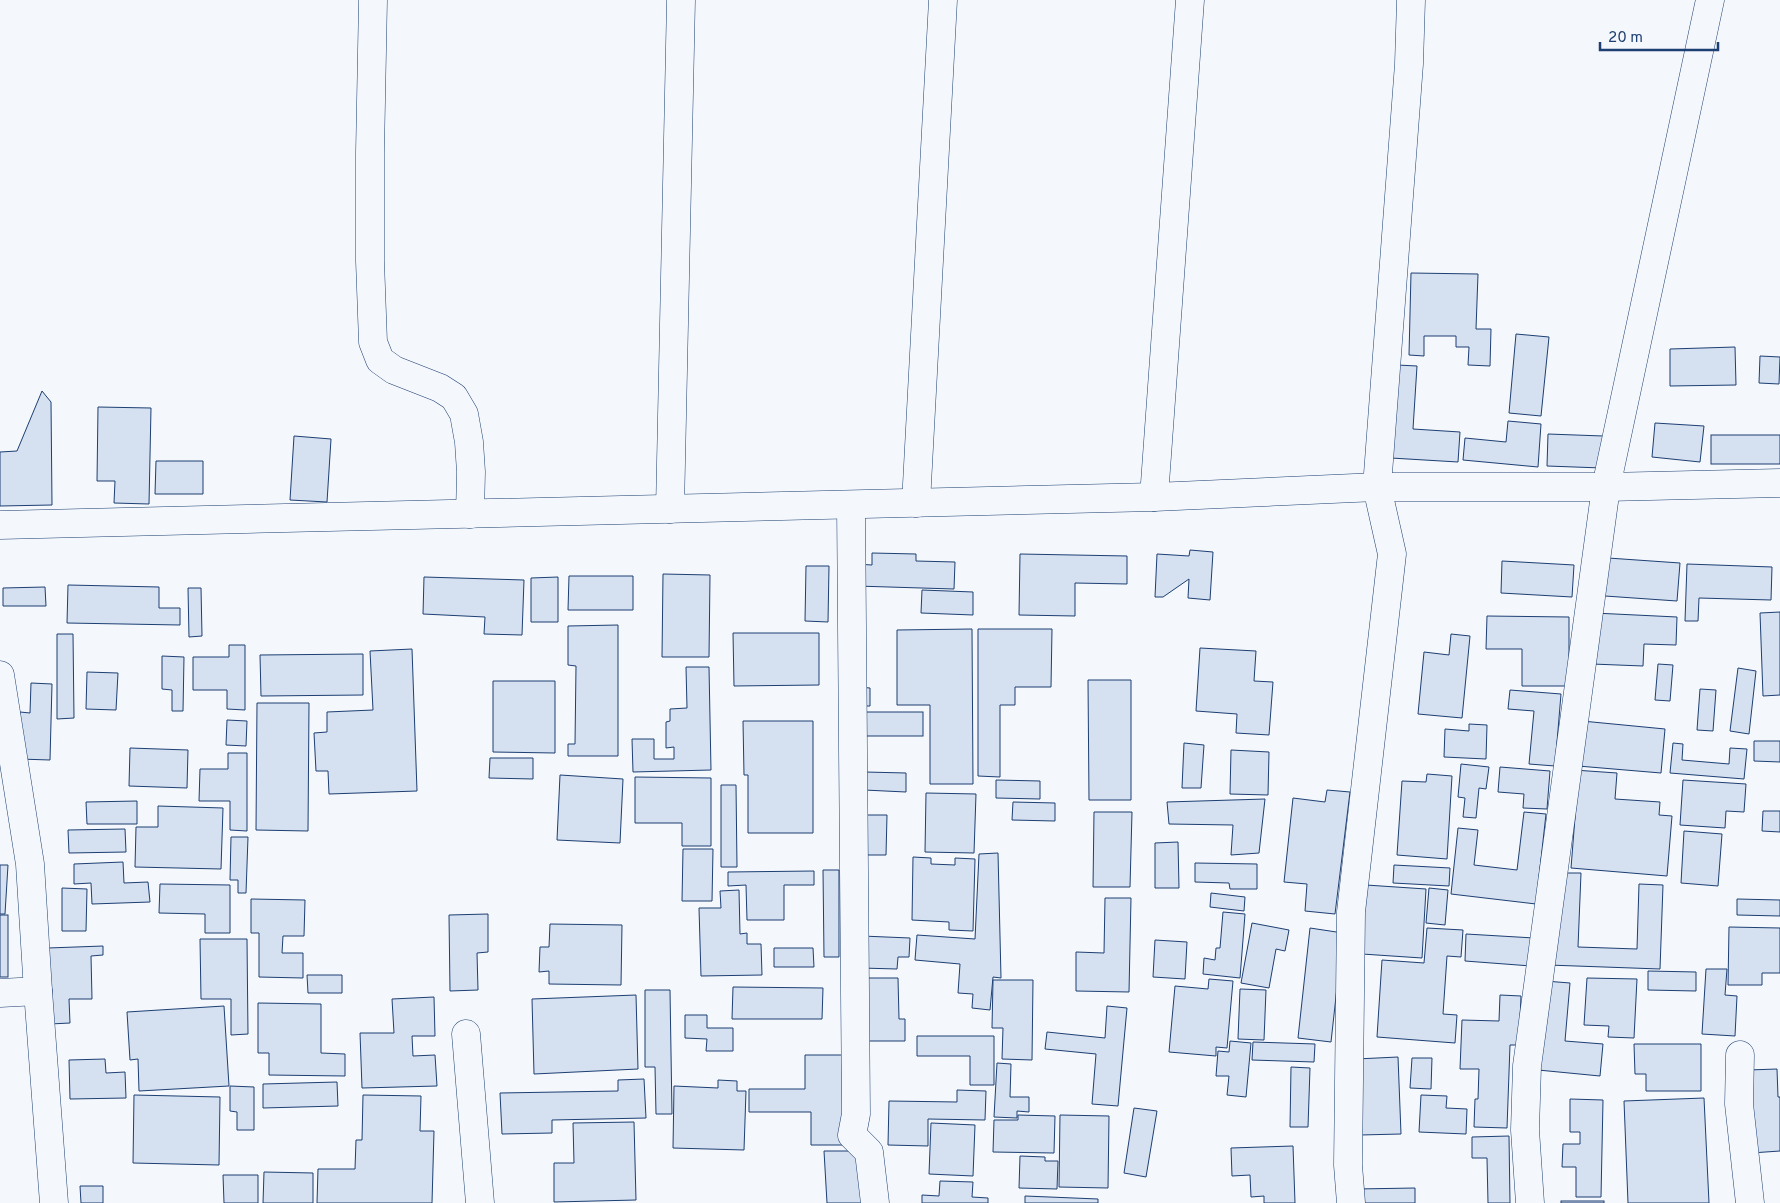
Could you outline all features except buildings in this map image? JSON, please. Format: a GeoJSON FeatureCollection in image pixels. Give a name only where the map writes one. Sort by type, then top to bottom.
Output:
{"type":"FeatureCollection","features":[{"type":"Feature","properties":{"kind":"street"},"geometry":{"type":"LineString","coordinates":[[373,0],[370,152],[372,342],[380,360],[394,370],[440,388],[454,397],[464,414],[469,442],[470,514]]}},
{"type":"Feature","properties":{"kind":"street"},"geometry":{"type":"LineString","coordinates":[[670,509],[681,0]]}},
{"type":"Feature","properties":{"kind":"street"},"geometry":{"type":"LineString","coordinates":[[916,503],[943,0]]}},
{"type":"Feature","properties":{"kind":"street"},"geometry":{"type":"LineString","coordinates":[[1154,498],[1190,0]]}},
{"type":"Feature","properties":{"kind":"street"},"geometry":{"type":"LineString","coordinates":[[1351,1203],[1348,1165],[1351,912],[1392,554],[1377,487],[1409,64],[1411,0]]}},
{"type":"Feature","properties":{"kind":"street"},"geometry":{"type":"LineString","coordinates":[[1530,1203],[1525,1130],[1527,1066],[1606,487],[1710,0]]}},
{"type":"Feature","properties":{"kind":"street"},"geometry":{"type":"LineString","coordinates":[[0,525],[1154,498],[1377,487],[1606,487],[1780,483]]}},
{"type":"Feature","properties":{"kind":"street"},"geometry":{"type":"LineString","coordinates":[[851,505],[856,1114],[852,1135],[869,1152],[875,1203]]}},
{"type":"Feature","properties":{"kind":"street"},"geometry":{"type":"LineString","coordinates":[[0,675],[30,864],[54,1203]]}},
{"type":"Feature","properties":{"kind":"street"},"geometry":{"type":"LineString","coordinates":[[0,993],[38,991]]}},
{"type":"Feature","properties":{"kind":"street"},"geometry":{"type":"LineString","coordinates":[[466,1034],[480,1203]]}},
{"type":"Feature","properties":{"kind":"street"},"geometry":{"type":"LineString","coordinates":[[1740,1055],[1739,1104],[1750,1203]]}}]}
